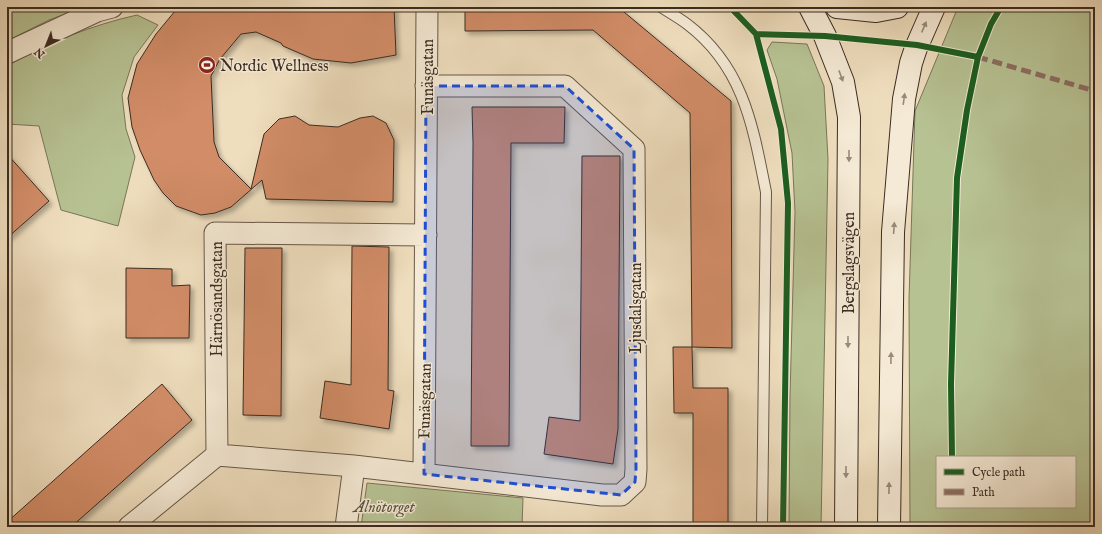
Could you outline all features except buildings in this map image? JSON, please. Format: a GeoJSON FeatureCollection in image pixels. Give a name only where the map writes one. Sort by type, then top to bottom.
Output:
{"type":"FeatureCollection","features":[{"type":"Feature","properties":{"kind":"main road","name":"Bergslagsvägen"},"geometry":{"type":"LineString","coordinates":[[810,7],[825,36],[843,82],[849,117],[846,527]]}},
{"type":"Feature","properties":{"kind":"main road"},"geometry":{"type":"LineString","coordinates":[[837,7],[876,11],[897,7]]}},
{"type":"Feature","properties":{"kind":"main road"},"geometry":{"type":"LineString","coordinates":[[889,527],[893,232],[904,99],[911,63],[934,7]]}},
{"type":"Feature","properties":{"kind":"street"},"geometry":{"type":"LineString","coordinates":[[7,53],[96,11],[112,7]]}},
{"type":"Feature","properties":{"kind":"street","name":"Funäsgatan"},"geometry":{"type":"LineString","coordinates":[[424,474],[427,7]]}},
{"type":"Feature","properties":{"kind":"street","name":"Ljusdalsgatan"},"geometry":{"type":"LineString","coordinates":[[424,474],[602,495],[621,495],[635,482],[636,469],[634,149],[566,86],[426,86]]}},
{"type":"Feature","properties":{"kind":"street","name":"Härnösandsgatan"},"geometry":{"type":"LineString","coordinates":[[217,455],[215,233],[426,235]]}},
{"type":"Feature","properties":{"kind":"street"},"geometry":{"type":"LineString","coordinates":[[129,527],[217,455],[354,466],[424,474]]}},
{"type":"Feature","properties":{"kind":"street"},"geometry":{"type":"LineString","coordinates":[[346,527],[354,466]]}},
{"type":"Feature","properties":{"kind":"lane"},"geometry":{"type":"LineString","coordinates":[[661,7],[687,24],[707,42],[725,64],[739,88],[748,112],[757,146],[766,192],[762,527]]}},
{"type":"Feature","properties":{"kind":"highlighted area"},"geometry":{"type":"Polygon","coordinates":[[[426,86],[565,86],[634,149],[636,469],[635,482],[621,495],[424,474],[426,86]]]}},
{"type":"Feature","properties":{"kind":"green space"},"geometry":{"type":"Polygon","coordinates":[[[7,7],[85,7],[49,20],[7,41],[7,7]]]}},
{"type":"Feature","properties":{"kind":"green space"},"geometry":{"type":"Polygon","coordinates":[[[958,7],[1095,7],[1095,527],[910,527],[909,299],[915,111],[958,7]]]}},
{"type":"Feature","properties":{"kind":"green space"},"geometry":{"type":"Polygon","coordinates":[[[137,15],[158,25],[134,57],[122,95],[126,129],[135,157],[118,226],[61,210],[39,126],[7,124],[7,66],[54,42],[87,29],[137,15]]]}},
{"type":"Feature","properties":{"kind":"green space"},"geometry":{"type":"Polygon","coordinates":[[[772,42],[807,44],[824,86],[828,159],[821,527],[789,527],[790,396],[795,212],[792,153],[777,79],[767,50],[772,42]]]}},
{"type":"Feature","properties":{"kind":"green space","name":"Alnötorget"},"geometry":{"type":"Polygon","coordinates":[[[367,483],[523,498],[522,527],[361,527],[367,483]]]}},
{"type":"Feature","properties":{"kind":"marked path"},"geometry":{"type":"LineString","coordinates":[[978,57],[1095,91]]}},
{"type":"Feature","properties":{"kind":"cycle path"},"geometry":{"type":"LineString","coordinates":[[730,7],[756,34],[781,129],[788,203],[783,527]]}},
{"type":"Feature","properties":{"kind":"cycle path"},"geometry":{"type":"LineString","coordinates":[[952,456],[951,384],[957,178],[967,110],[978,57],[991,24],[1001,7]]}},
{"type":"Feature","properties":{"kind":"cycle path"},"geometry":{"type":"LineString","coordinates":[[756,34],[825,36],[917,45],[978,57]]}},
{"type":"Feature","properties":{"kind":"place","name":"Nordic Wellness"},"geometry":{"type":"Point","coordinates":[207,65]}}]}
